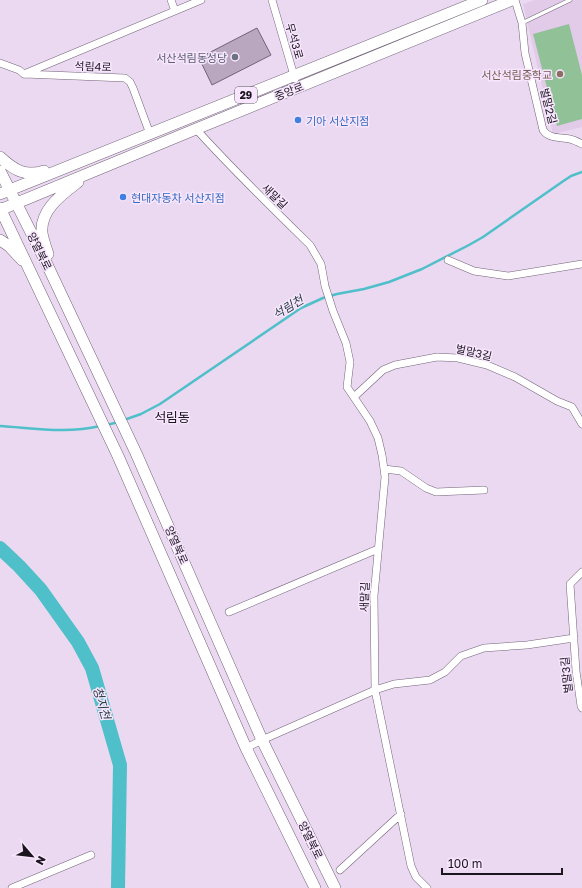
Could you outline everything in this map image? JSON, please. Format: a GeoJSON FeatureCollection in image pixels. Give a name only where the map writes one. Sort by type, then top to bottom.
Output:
{"type":"FeatureCollection","features":[{"type":"Feature","properties":{"kind":"main road","name":"중앙로"},"geometry":{"type":"LineString","coordinates":[[5,192],[482,0]]}},
{"type":"Feature","properties":{"kind":"main road","name":"중앙로"},"geometry":{"type":"LineString","coordinates":[[0,209],[17,204],[196,129],[514,0]]}},
{"type":"Feature","properties":{"kind":"main road"},"geometry":{"type":"LineString","coordinates":[[0,157],[20,172],[32,174],[45,171],[50,174]]}},
{"type":"Feature","properties":{"kind":"main road","name":"양열북로"},"geometry":{"type":"LineString","coordinates":[[0,171],[5,192],[17,204],[136,452],[262,740],[335,888]]}},
{"type":"Feature","properties":{"kind":"main road"},"geometry":{"type":"LineString","coordinates":[[44,258],[48,254],[42,234],[43,219],[45,214],[62,194],[90,173]]}},
{"type":"Feature","properties":{"kind":"main road","name":"양열북로"},"geometry":{"type":"LineString","coordinates":[[0,209],[118,456],[246,748],[315,888]]}},
{"type":"Feature","properties":{"kind":"main road"},"geometry":{"type":"LineString","coordinates":[[0,240],[8,246],[28,267]]}},
{"type":"Feature","properties":{"kind":"street"},"geometry":{"type":"LineString","coordinates":[[171,0],[175,11]]}},
{"type":"Feature","properties":{"kind":"street"},"geometry":{"type":"LineString","coordinates":[[24,74],[202,0]]}},
{"type":"Feature","properties":{"kind":"street","name":"무석3로"},"geometry":{"type":"LineString","coordinates":[[272,0],[297,88]]}},
{"type":"Feature","properties":{"kind":"street","name":"벌말2길"},"geometry":{"type":"LineString","coordinates":[[514,0],[522,23],[525,53],[543,130],[550,136],[572,139],[582,144]]}},
{"type":"Feature","properties":{"kind":"street","name":"석림4로"},"geometry":{"type":"LineString","coordinates":[[0,63],[19,70],[24,74],[125,78],[130,82],[133,88],[150,134]]}},
{"type":"Feature","properties":{"kind":"street","name":"새말길"},"geometry":{"type":"LineString","coordinates":[[196,129],[257,194],[310,245],[321,264],[325,286],[346,343],[350,362],[347,387],[370,421],[378,438],[382,454],[384,477],[374,596],[375,690],[411,866],[416,877],[427,888]]}},
{"type":"Feature","properties":{"kind":"street"},"geometry":{"type":"LineString","coordinates":[[448,260],[474,271],[508,276],[582,264]]}},
{"type":"Feature","properties":{"kind":"street","name":"벌말3길"},"geometry":{"type":"LineString","coordinates":[[354,397],[383,370],[437,357],[458,358],[487,365],[515,377],[556,401],[572,407],[582,424]]}},
{"type":"Feature","properties":{"kind":"street"},"geometry":{"type":"LineString","coordinates":[[384,469],[401,472],[426,488],[436,492],[484,490]]}},
{"type":"Feature","properties":{"kind":"street"},"geometry":{"type":"LineString","coordinates":[[229,612],[378,549]]}},
{"type":"Feature","properties":{"kind":"street","name":"벌말3길"},"geometry":{"type":"LineString","coordinates":[[582,572],[570,584],[576,671],[582,708]]}},
{"type":"Feature","properties":{"kind":"street"},"geometry":{"type":"LineString","coordinates":[[246,748],[375,690],[394,684],[430,680],[445,672],[461,656],[484,648],[574,638]]}},
{"type":"Feature","properties":{"kind":"street"},"geometry":{"type":"LineString","coordinates":[[340,870],[401,814]]}},
{"type":"Feature","properties":{"kind":"street"},"geometry":{"type":"LineString","coordinates":[[12,888],[91,855]]}},
{"type":"Feature","properties":{"kind":"lane"},"geometry":{"type":"LineString","coordinates":[[522,23],[570,0]]}},
{"type":"Feature","properties":{"kind":"shaded area","name":"서산석림중학교"},"geometry":{"type":"Polygon","coordinates":[[[535,0],[582,0],[582,127],[553,134],[523,4],[535,0]]]}},
{"type":"Feature","properties":{"kind":"green space"},"geometry":{"type":"Polygon","coordinates":[[[569,24],[582,75],[582,119],[557,126],[533,34],[569,24]]]}},
{"type":"Feature","properties":{"kind":"building","name":"서산석림동성당"},"geometry":{"type":"Polygon","coordinates":[[[257,28],[271,55],[212,85],[199,58],[257,28]]]}},
{"type":"Feature","properties":{"kind":"waterway","name":"석림천"},"geometry":{"type":"LineString","coordinates":[[124,420],[141,414],[160,404],[301,308],[323,298],[389,282],[422,269],[483,237],[571,176],[582,172]]}},
{"type":"Feature","properties":{"kind":"waterway","name":"석림천"},"geometry":{"type":"LineString","coordinates":[[107,425],[118,422]]}},
{"type":"Feature","properties":{"kind":"waterway","name":"석림천"},"geometry":{"type":"LineString","coordinates":[[0,426],[63,430],[75,430],[100,426]]}},
{"type":"Feature","properties":{"kind":"waterway","name":"청지천"},"geometry":{"type":"LineString","coordinates":[[0,548],[41,590],[78,642],[92,668],[120,765],[118,888]]}},
{"type":"Feature","properties":{"kind":"place","name":"서산석림동성당"},"geometry":{"type":"Point","coordinates":[235,57]}},
{"type":"Feature","properties":{"kind":"place","name":"서산석림중학교"},"geometry":{"type":"Point","coordinates":[560,74]}},
{"type":"Feature","properties":{"kind":"place","name":"기아 서산지점"},"geometry":{"type":"Point","coordinates":[298,120]}},
{"type":"Feature","properties":{"kind":"place","name":"현대자동차 서산지점"},"geometry":{"type":"Point","coordinates":[123,197]}},
{"type":"Feature","properties":{"kind":"district","name":"석림동"},"geometry":{"type":"Point","coordinates":[172,417]}}]}
